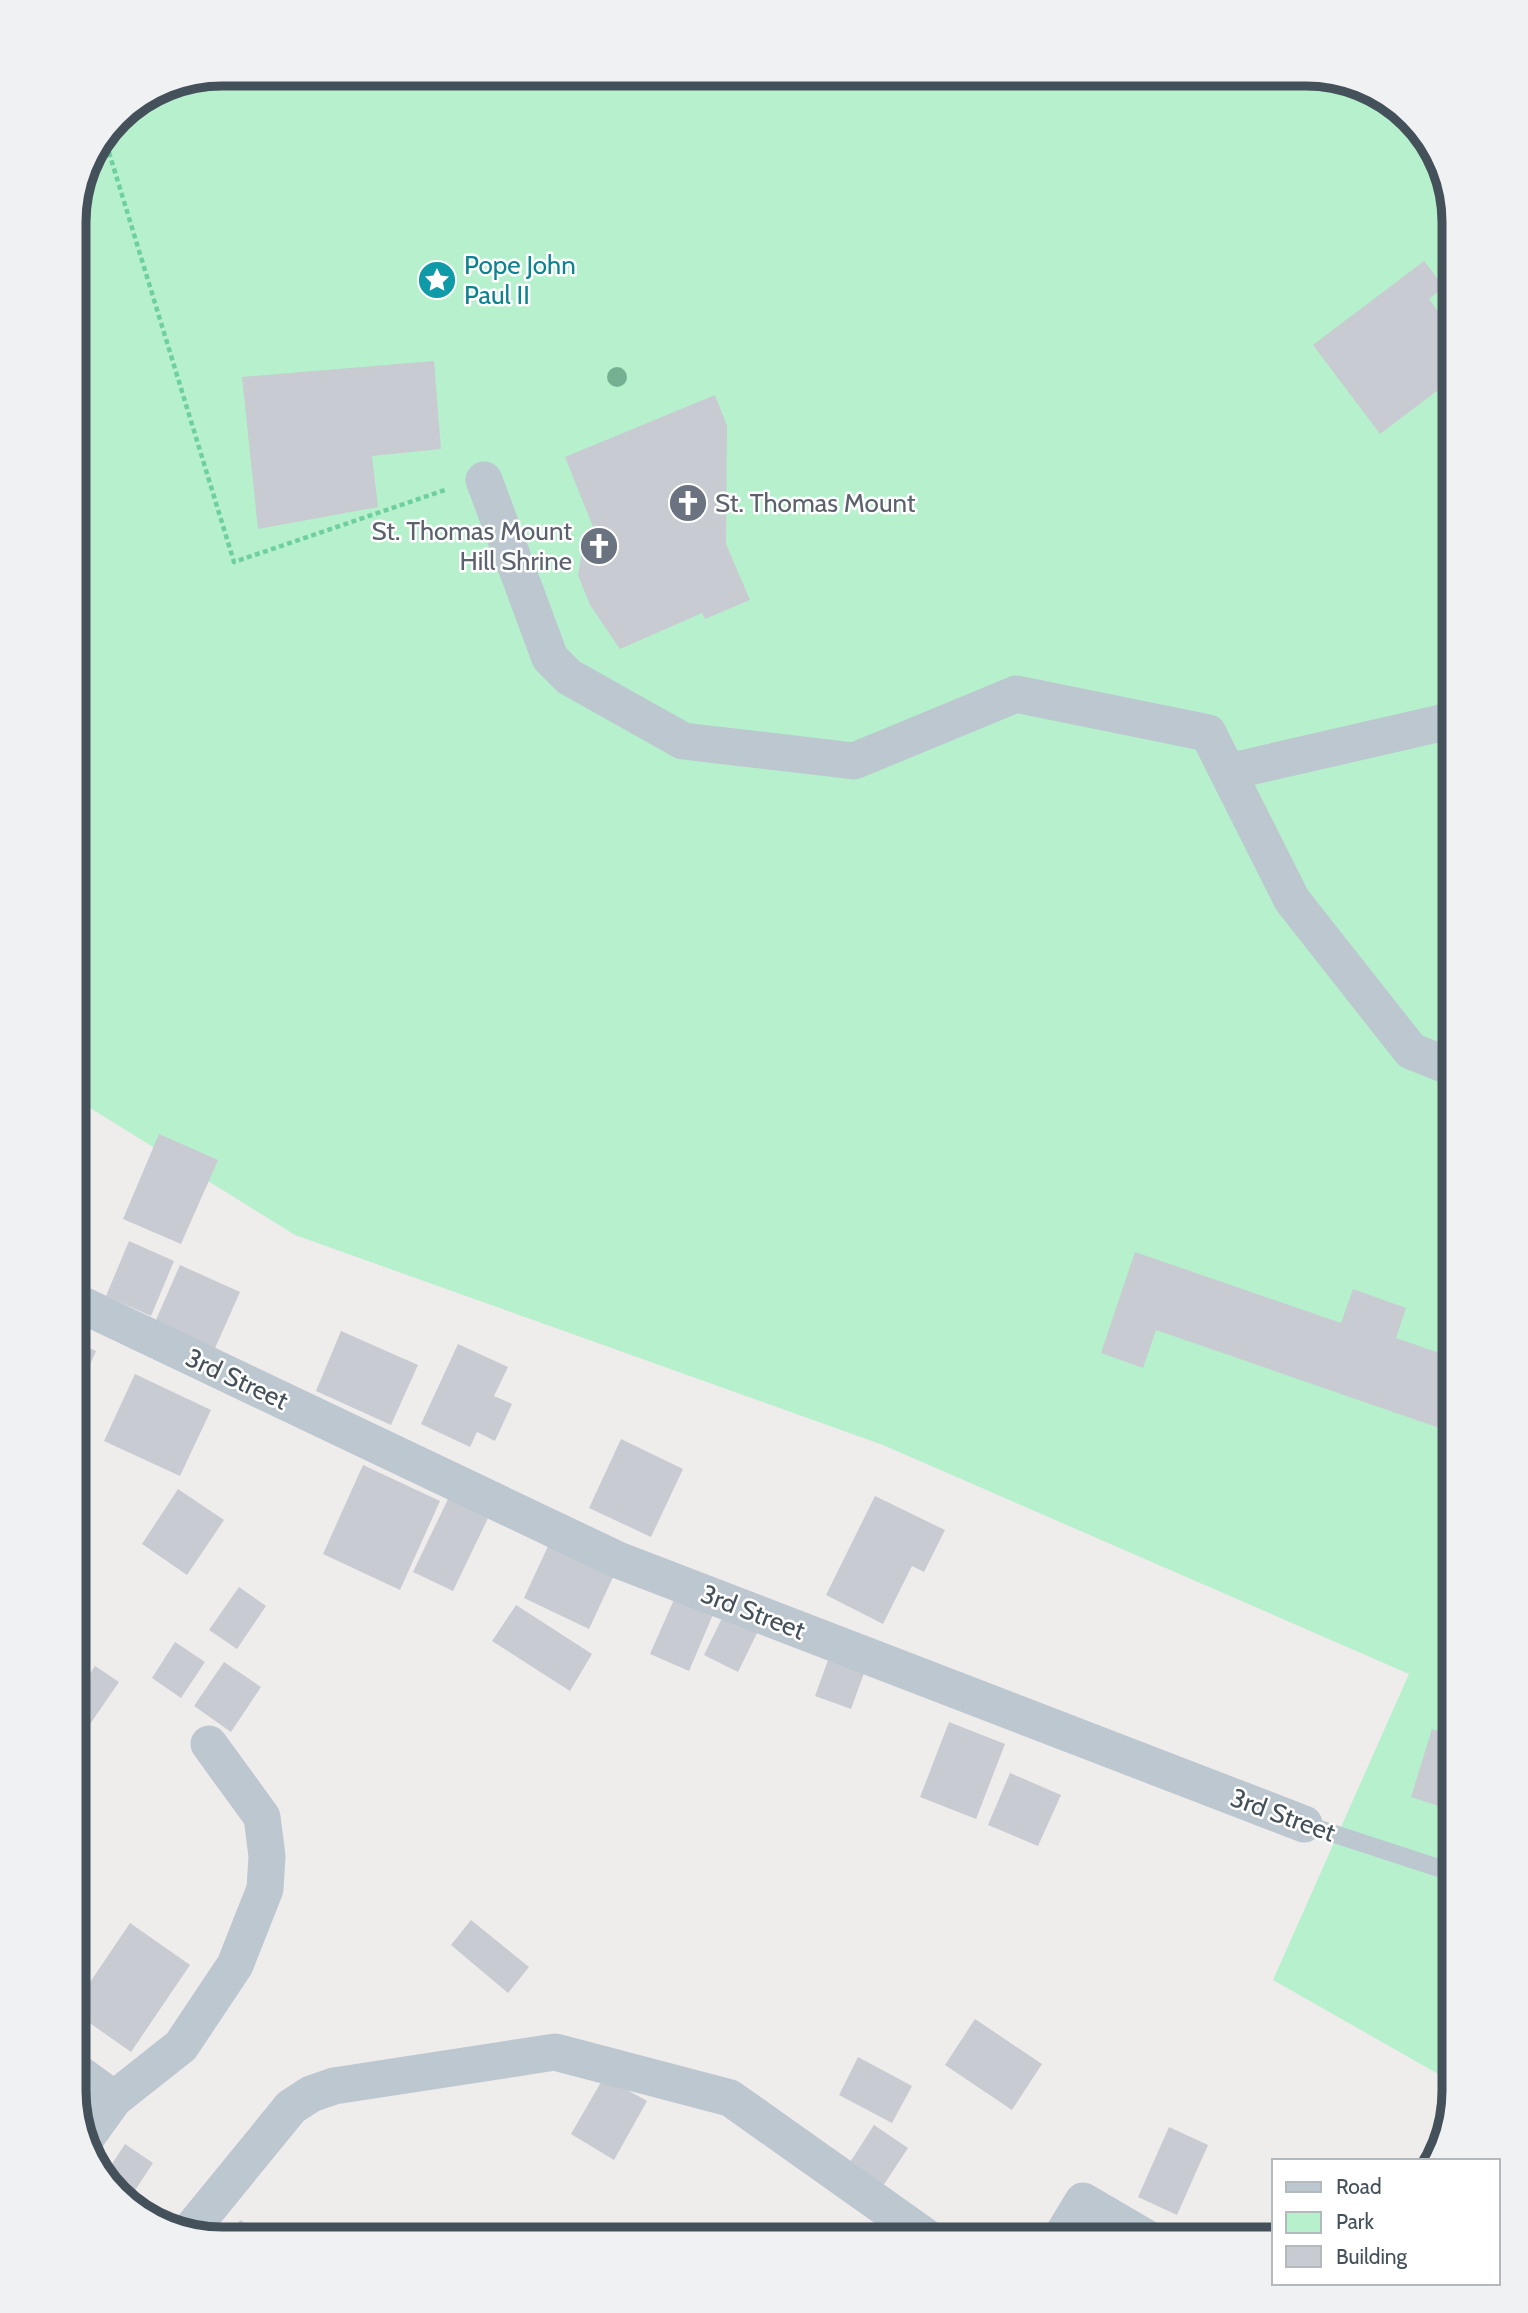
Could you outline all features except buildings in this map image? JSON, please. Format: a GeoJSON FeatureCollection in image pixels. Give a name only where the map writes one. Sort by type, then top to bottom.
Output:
{"type":"FeatureCollection","features":[{"type":"Feature","properties":{"kind":"street"},"geometry":{"type":"LineString","coordinates":[[484,480],[550,658],[569,677],[683,741],[854,761],[1016,694],[1209,733],[1292,900],[1411,1051],[1442,1063]]}},
{"type":"Feature","properties":{"kind":"street"},"geometry":{"type":"LineString","coordinates":[[1228,772],[1442,723]]}},
{"type":"Feature","properties":{"kind":"street","name":"3rd Street"},"geometry":{"type":"LineString","coordinates":[[86,1307],[618,1560],[1304,1824]]}},
{"type":"Feature","properties":{"kind":"street"},"geometry":{"type":"LineString","coordinates":[[91,2131],[114,2099],[181,2046],[235,1965],[265,1889],[267,1856],[262,1817],[209,1744]]}},
{"type":"Feature","properties":{"kind":"street"},"geometry":{"type":"LineString","coordinates":[[195,2225],[291,2106],[311,2094],[334,2086],[555,2052],[730,2098],[912,2227]]}},
{"type":"Feature","properties":{"kind":"street"},"geometry":{"type":"LineString","coordinates":[[86,2079],[114,2099]]}},
{"type":"Feature","properties":{"kind":"street"},"geometry":{"type":"LineString","coordinates":[[1067,2227],[1083,2201],[1128,2227]]}},
{"type":"Feature","properties":{"kind":"lane","name":"3rd Street"},"geometry":{"type":"LineString","coordinates":[[1304,1824],[1442,1869]]}},
{"type":"Feature","properties":{"kind":"path"},"geometry":{"type":"LineString","coordinates":[[108,148],[234,562],[430,493],[484,480]]}},
{"type":"Feature","properties":{"kind":"green space","name":"St. Thomas Mount"},"geometry":{"type":"Polygon","coordinates":[[[213,86],[1315,86],[1350,93],[1367,100],[1396,119],[1409,132],[1432,169],[1438,186],[1442,221],[1442,2076],[1273,1980],[1409,1674],[883,1445],[295,1235],[86,1105],[86,213],[96,169],[119,132],[132,119],[161,100],[195,88],[213,86]]]}},
{"type":"Feature","properties":{"kind":"place","name":"Pope John Paul II"},"geometry":{"type":"Point","coordinates":[437,280]}},
{"type":"Feature","properties":{"kind":"place","name":"St. Thomas Mount"},"geometry":{"type":"Point","coordinates":[688,503]}},
{"type":"Feature","properties":{"kind":"place","name":"St. Thomas Mount Hill Shrine"},"geometry":{"type":"Point","coordinates":[599,546]}}]}
